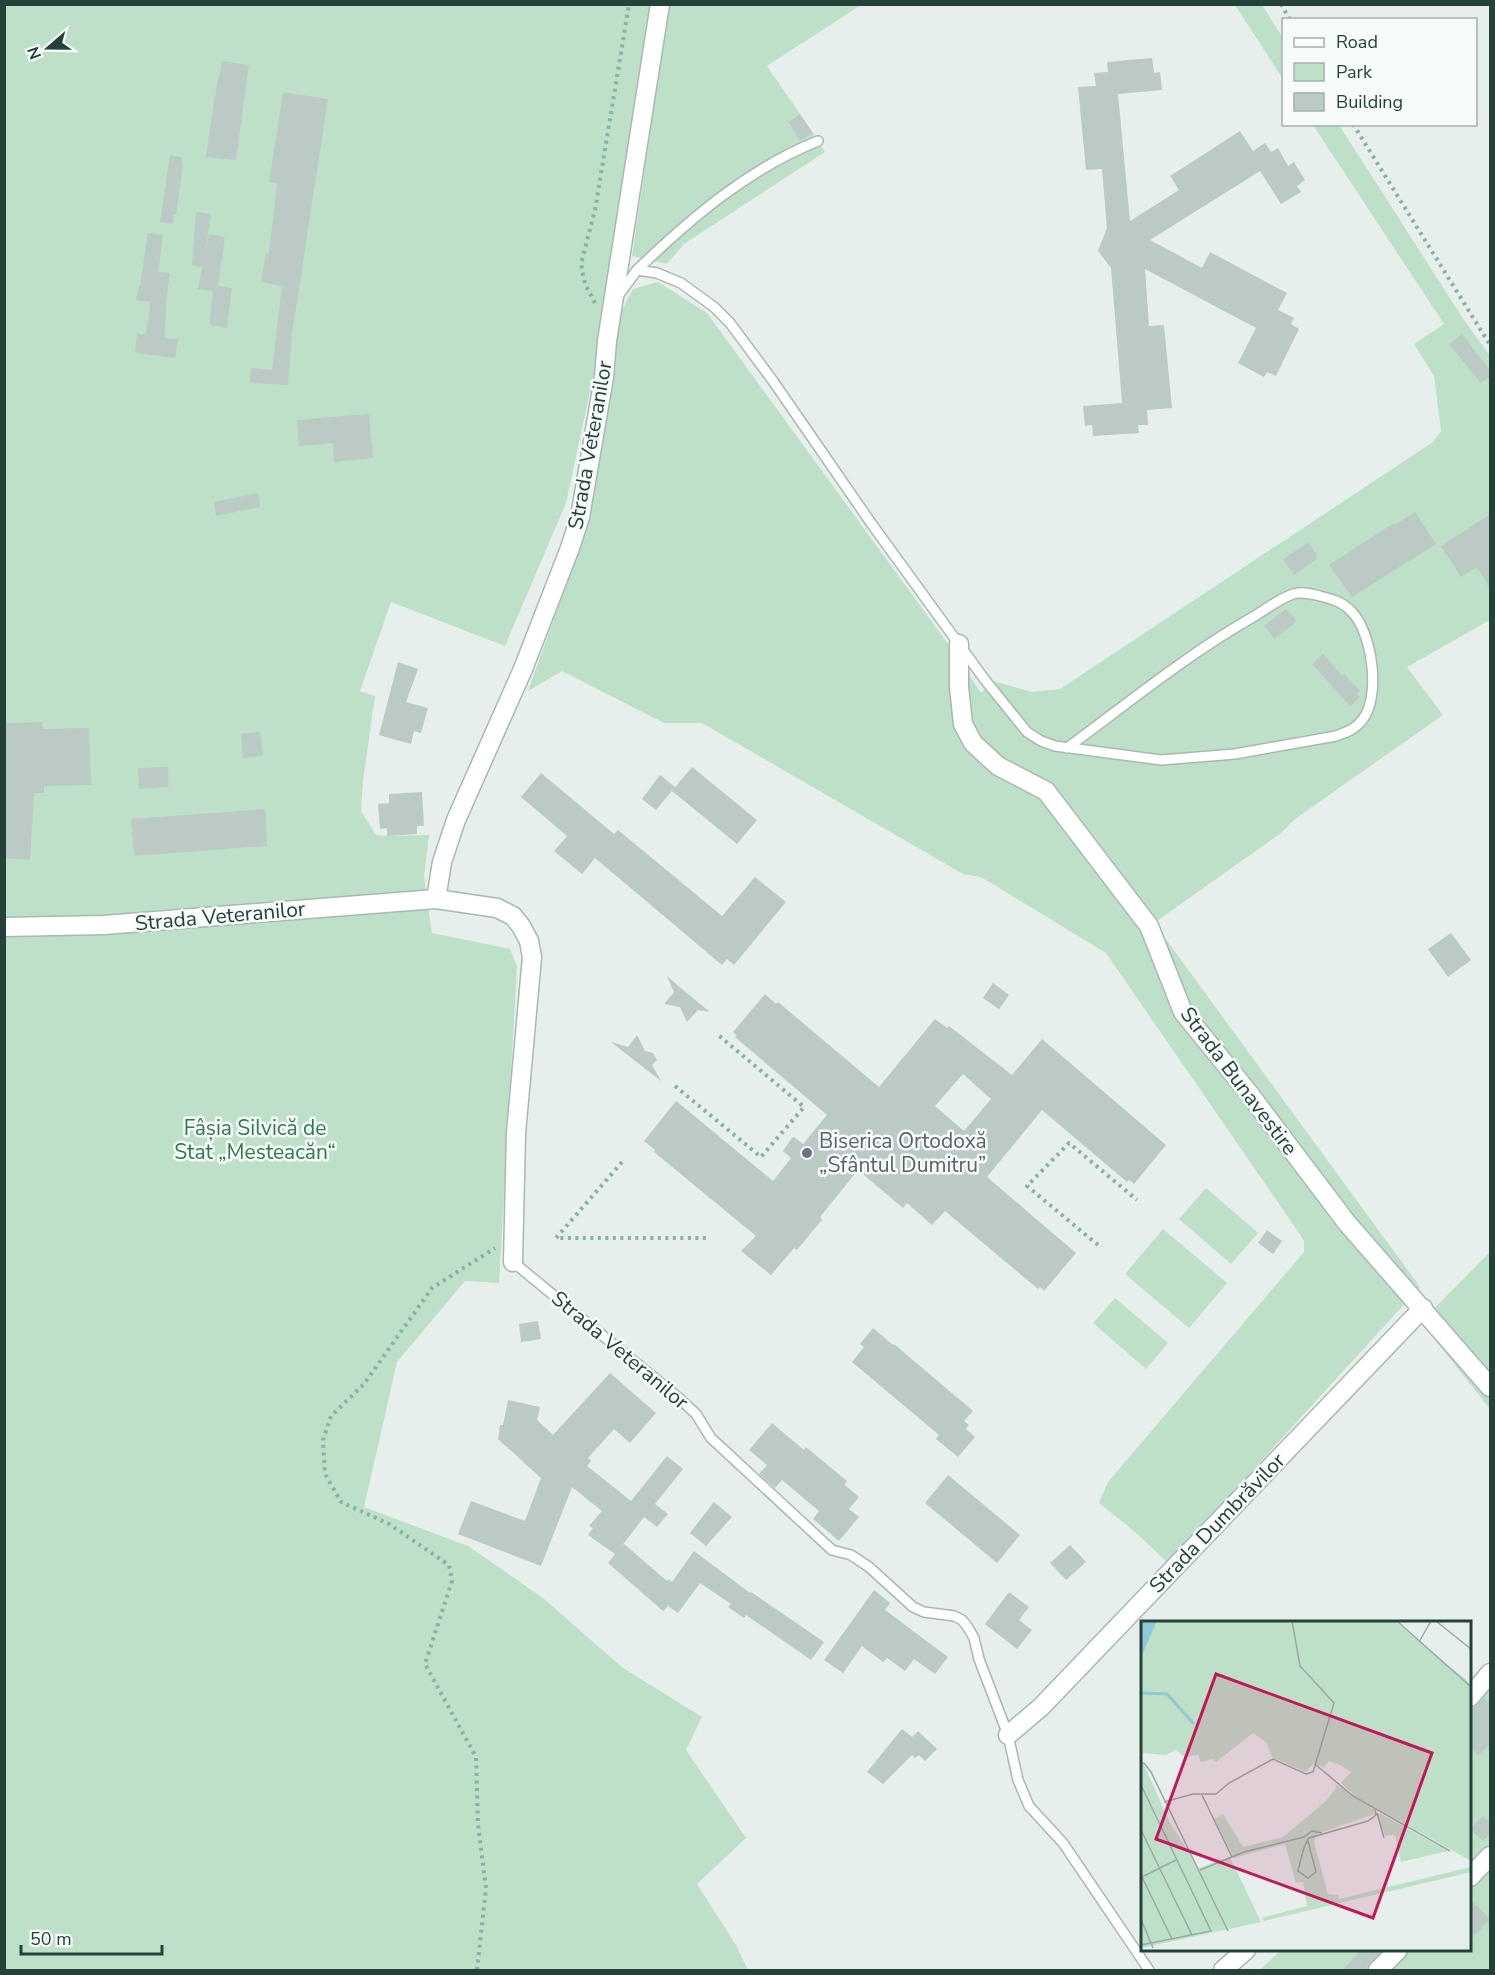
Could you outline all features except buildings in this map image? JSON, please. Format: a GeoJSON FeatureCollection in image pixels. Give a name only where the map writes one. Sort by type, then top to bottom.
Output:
{"type":"FeatureCollection","features":[{"type":"Feature","properties":{"kind":"street","name":"Strada Veteranilor"},"geometry":{"type":"LineString","coordinates":[[436,899],[442,862],[456,820],[523,669],[580,517],[604,377],[604,303],[623,246],[660,4]]}},
{"type":"Feature","properties":{"kind":"street","name":"Strada Bunavestire"},"geometry":{"type":"LineString","coordinates":[[959,644],[959,687],[963,724],[973,743],[998,766],[1046,790],[1149,926],[1183,1012],[1248,1092],[1347,1223],[1491,1387]]}},
{"type":"Feature","properties":{"kind":"street","name":"Strada Veteranilor"},"geometry":{"type":"LineString","coordinates":[[4,927],[104,925],[436,899],[497,908],[513,916],[529,940],[532,957],[516,1133],[513,1262]]}},
{"type":"Feature","properties":{"kind":"street","name":"Strada Dumbrăvilor"},"geometry":{"type":"LineString","coordinates":[[1008,1735],[1041,1707],[1423,1308]]}},
{"type":"Feature","properties":{"kind":"street"},"geometry":{"type":"LineString","coordinates":[[1471,1696],[1491,1674]]}},
{"type":"Feature","properties":{"kind":"street"},"geometry":{"type":"LineString","coordinates":[[1471,1876],[1491,1856]]}},
{"type":"Feature","properties":{"kind":"street"},"geometry":{"type":"LineString","coordinates":[[1224,1971],[1245,1951]]}},
{"type":"Feature","properties":{"kind":"street"},"geometry":{"type":"LineString","coordinates":[[1378,1971],[1397,1951]]}},
{"type":"Feature","properties":{"kind":"lane"},"geometry":{"type":"LineString","coordinates":[[604,303],[628,284],[637,270],[705,208],[742,181],[788,153],[818,141]]}},
{"type":"Feature","properties":{"kind":"lane"},"geometry":{"type":"LineString","coordinates":[[637,270],[657,273],[681,283],[705,300],[730,323],[871,523],[1011,714],[1027,732],[1041,741],[1067,747],[1161,760],[1235,754],[1336,736],[1352,730],[1364,719],[1372,693],[1372,660],[1364,634],[1354,614],[1337,600],[1307,593],[1294,593],[1225,633],[1067,747]]}},
{"type":"Feature","properties":{"kind":"lane","name":"Strada Veteranilor"},"geometry":{"type":"LineString","coordinates":[[513,1262],[680,1399],[696,1414],[711,1438],[832,1550],[851,1555],[869,1567],[913,1607],[924,1612],[954,1616],[962,1620],[974,1638],[979,1659],[1008,1735]]}},
{"type":"Feature","properties":{"kind":"lane"},"geometry":{"type":"LineString","coordinates":[[1008,1735],[1018,1780],[1029,1806],[1063,1843],[1149,1971]]}},
{"type":"Feature","properties":{"kind":"path"},"geometry":{"type":"LineString","coordinates":[[604,303],[585,284],[581,264],[595,210],[629,4]]}},
{"type":"Feature","properties":{"kind":"path"},"geometry":{"type":"LineString","coordinates":[[1281,4],[1289,18]]}},
{"type":"Feature","properties":{"kind":"path"},"geometry":{"type":"LineString","coordinates":[[1354,126],[1491,345]]}},
{"type":"Feature","properties":{"kind":"path"},"geometry":{"type":"LineString","coordinates":[[675,1086],[761,1157],[804,1107],[717,1034]]}},
{"type":"Feature","properties":{"kind":"path"},"geometry":{"type":"LineString","coordinates":[[1098,1245],[1028,1186],[1069,1143],[1137,1200]]}},
{"type":"Feature","properties":{"kind":"path"},"geometry":{"type":"LineString","coordinates":[[622,1162],[556,1238],[706,1238]]}},
{"type":"Feature","properties":{"kind":"path"},"geometry":{"type":"LineString","coordinates":[[477,1971],[486,1888],[477,1825],[476,1757],[425,1664],[452,1581],[449,1565],[389,1524],[341,1502],[325,1474],[323,1440],[331,1416],[364,1384],[432,1288],[514,1236]]}},
{"type":"Feature","properties":{"kind":"green space","name":"Fâșia Silvică de Stat „Mesteacăn“"},"geometry":{"type":"Polygon","coordinates":[[[5,5],[654,5],[596,364],[566,503],[505,646],[391,602],[360,691],[375,696],[361,811],[376,835],[429,835],[424,876],[432,933],[510,949],[517,966],[499,1283],[465,1281],[397,1362],[364,1507],[468,1546],[543,1598],[623,1668],[702,1717],[686,1750],[746,1838],[697,1884],[736,1945],[748,1970],[5,1970],[5,5]]]}},
{"type":"Feature","properties":{"kind":"green space"},"geometry":{"type":"Polygon","coordinates":[[[669,5],[861,5],[767,66],[800,114],[788,122],[800,141],[813,133],[825,152],[684,244],[667,264],[632,256],[669,5]]]}},
{"type":"Feature","properties":{"kind":"green space"},"geometry":{"type":"Polygon","coordinates":[[[1235,5],[1262,5],[1282,36],[1282,77],[1235,5]]]}},
{"type":"Feature","properties":{"kind":"green space"},"geometry":{"type":"Polygon","coordinates":[[[1314,126],[1340,126],[1464,320],[1490,356],[1490,620],[1407,667],[1443,715],[1295,819],[1281,833],[1154,923],[1420,1287],[1168,1563],[1134,1531],[1099,1503],[1108,1482],[1304,1252],[1304,1241],[1106,953],[981,877],[963,874],[702,723],[664,723],[562,671],[528,691],[590,518],[622,310],[633,289],[658,282],[707,313],[951,648],[981,693],[993,681],[1032,692],[1060,689],[1433,442],[1441,431],[1434,376],[1414,344],[1444,324],[1314,126]]]}},
{"type":"Feature","properties":{"kind":"green space"},"geometry":{"type":"Polygon","coordinates":[[[1206,1188],[1258,1233],[1231,1264],[1179,1219],[1206,1188]]]}},
{"type":"Feature","properties":{"kind":"green space"},"geometry":{"type":"Polygon","coordinates":[[[1163,1229],[1227,1283],[1189,1328],[1125,1274],[1163,1229]]]}},
{"type":"Feature","properties":{"kind":"green space"},"geometry":{"type":"Polygon","coordinates":[[[1490,1252],[1490,1409],[1421,1322],[1490,1252]]]}},
{"type":"Feature","properties":{"kind":"green space"},"geometry":{"type":"Polygon","coordinates":[[[1115,1298],[1168,1343],[1146,1369],[1093,1323],[1115,1298]]]}},
{"type":"Feature","properties":{"kind":"green space"},"geometry":{"type":"Polygon","coordinates":[[[1490,1685],[1490,1970],[1260,1970],[1280,1951],[1471,1951],[1471,1711],[1490,1685]]]}},
{"type":"Feature","properties":{"kind":"place","name":"Biserica Ortodoxă „Sfântul Dumitru”"},"geometry":{"type":"Point","coordinates":[807,1153]}}]}
